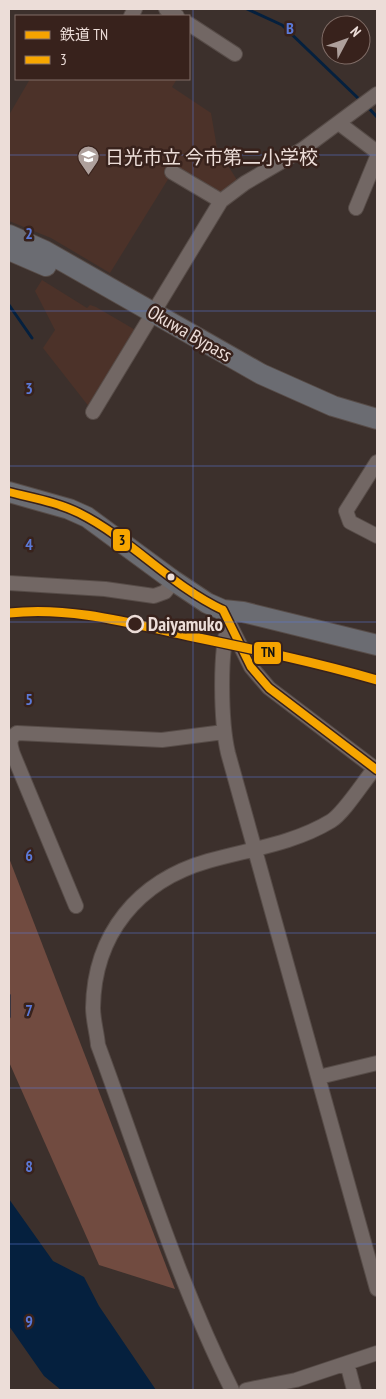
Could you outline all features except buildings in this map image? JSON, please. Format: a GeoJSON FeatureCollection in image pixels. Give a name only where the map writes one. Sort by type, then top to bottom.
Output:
{"type":"FeatureCollection","features":[{"type":"Feature","properties":{"kind":"highway","name":"Okuwa Bypass"},"geometry":{"type":"LineString","coordinates":[[9,235],[45,250],[254,384],[299,406],[377,433]]}},
{"type":"Feature","properties":{"kind":"highway","name":"Okuwa Bypass"},"geometry":{"type":"LineString","coordinates":[[9,250],[38,262],[261,374],[333,406],[377,419]]}},
{"type":"Feature","properties":{"kind":"highway"},"geometry":{"type":"LineString","coordinates":[[9,492],[69,509],[86,517],[174,582],[226,616],[242,612],[377,645]]}},
{"type":"Feature","properties":{"kind":"street"},"geometry":{"type":"LineString","coordinates":[[190,25],[235,54]]}},
{"type":"Feature","properties":{"kind":"street"},"geometry":{"type":"LineString","coordinates":[[93,412],[221,201],[245,183],[304,150],[368,101]]}},
{"type":"Feature","properties":{"kind":"street"},"geometry":{"type":"LineString","coordinates":[[340,124],[377,152]]}},
{"type":"Feature","properties":{"kind":"street"},"geometry":{"type":"LineString","coordinates":[[356,208],[377,157]]}},
{"type":"Feature","properties":{"kind":"street"},"geometry":{"type":"LineString","coordinates":[[172,172],[221,201]]}},
{"type":"Feature","properties":{"kind":"street"},"geometry":{"type":"LineString","coordinates":[[377,462],[346,511],[350,522],[377,536]]}},
{"type":"Feature","properties":{"kind":"street"},"geometry":{"type":"LineString","coordinates":[[9,583],[105,589],[154,596],[165,592],[174,582]]}},
{"type":"Feature","properties":{"kind":"street"},"geometry":{"type":"LineString","coordinates":[[226,616],[223,646],[224,732],[228,753],[377,1289]]}},
{"type":"Feature","properties":{"kind":"street"},"geometry":{"type":"LineString","coordinates":[[226,616],[252,667],[269,688],[376,769],[334,819],[296,838],[186,869],[152,886],[122,916],[100,956],[95,981],[93,1010],[98,1045],[181,1275],[213,1353],[232,1390]]}},
{"type":"Feature","properties":{"kind":"street"},"geometry":{"type":"LineString","coordinates":[[76,906],[13,754],[9,742],[11,737],[17,733],[162,740],[224,732]]}},
{"type":"Feature","properties":{"kind":"street"},"geometry":{"type":"LineString","coordinates":[[319,1077],[377,1063]]}},
{"type":"Feature","properties":{"kind":"street"},"geometry":{"type":"LineString","coordinates":[[246,1390],[303,1384],[347,1363],[377,1353]]}},
{"type":"Feature","properties":{"kind":"street"},"geometry":{"type":"LineString","coordinates":[[347,1363],[354,1390]]}},
{"type":"Feature","properties":{"kind":"shaded area","name":"日光市立 今市第二小学校"},"geometry":{"type":"Polygon","coordinates":[[[29,80],[176,80],[172,87],[211,113],[217,148],[237,180],[219,195],[175,168],[110,273],[51,238],[9,221],[9,115],[29,80]]]}},
{"type":"Feature","properties":{"kind":"shaded area"},"geometry":{"type":"Polygon","coordinates":[[[42,280],[87,308],[90,305],[96,307],[137,331],[90,408],[43,348],[55,330],[35,291],[42,280]]]}},
{"type":"Feature","properties":{"kind":"shaded area"},"geometry":{"type":"Polygon","coordinates":[[[9,858],[175,1289],[99,1265],[9,1062],[9,858]]]}},
{"type":"Feature","properties":{"kind":"water"},"geometry":{"type":"Polygon","coordinates":[[[9,1199],[53,1261],[84,1277],[99,1306],[156,1390],[61,1390],[44,1376],[9,1326],[9,1199]]]}},
{"type":"Feature","properties":{"kind":"waterway"},"geometry":{"type":"LineString","coordinates":[[247,9],[282,25],[360,100]]}},
{"type":"Feature","properties":{"kind":"waterway"},"geometry":{"type":"LineString","coordinates":[[367,106],[377,117]]}},
{"type":"Feature","properties":{"kind":"waterway"},"geometry":{"type":"LineString","coordinates":[[9,305],[32,338]]}},
{"type":"Feature","properties":{"kind":"waterway"},"geometry":{"type":"LineString","coordinates":[[9,995],[9,1017]]}},
{"type":"Feature","properties":{"kind":"rail line","name":"TN"},"geometry":{"type":"LineString","coordinates":[[9,613],[32,611],[99,617],[283,656],[377,680]]}},
{"type":"Feature","properties":{"kind":"transit line","name":"3"},"geometry":{"type":"LineString","coordinates":[[9,492],[53,503],[79,513],[116,536],[185,588],[223,610]]}},
{"type":"Feature","properties":{"kind":"transit line","name":"3"},"geometry":{"type":"LineString","coordinates":[[223,610],[251,667],[269,688],[377,770]]}},
{"type":"Feature","properties":{"kind":"place","name":"日光市立 今市第二小学校"},"geometry":{"type":"Point","coordinates":[89,176]}},
{"type":"Feature","properties":{"kind":"place","name":"Daiyamuko"},"geometry":{"type":"Point","coordinates":[135,624]}}]}
